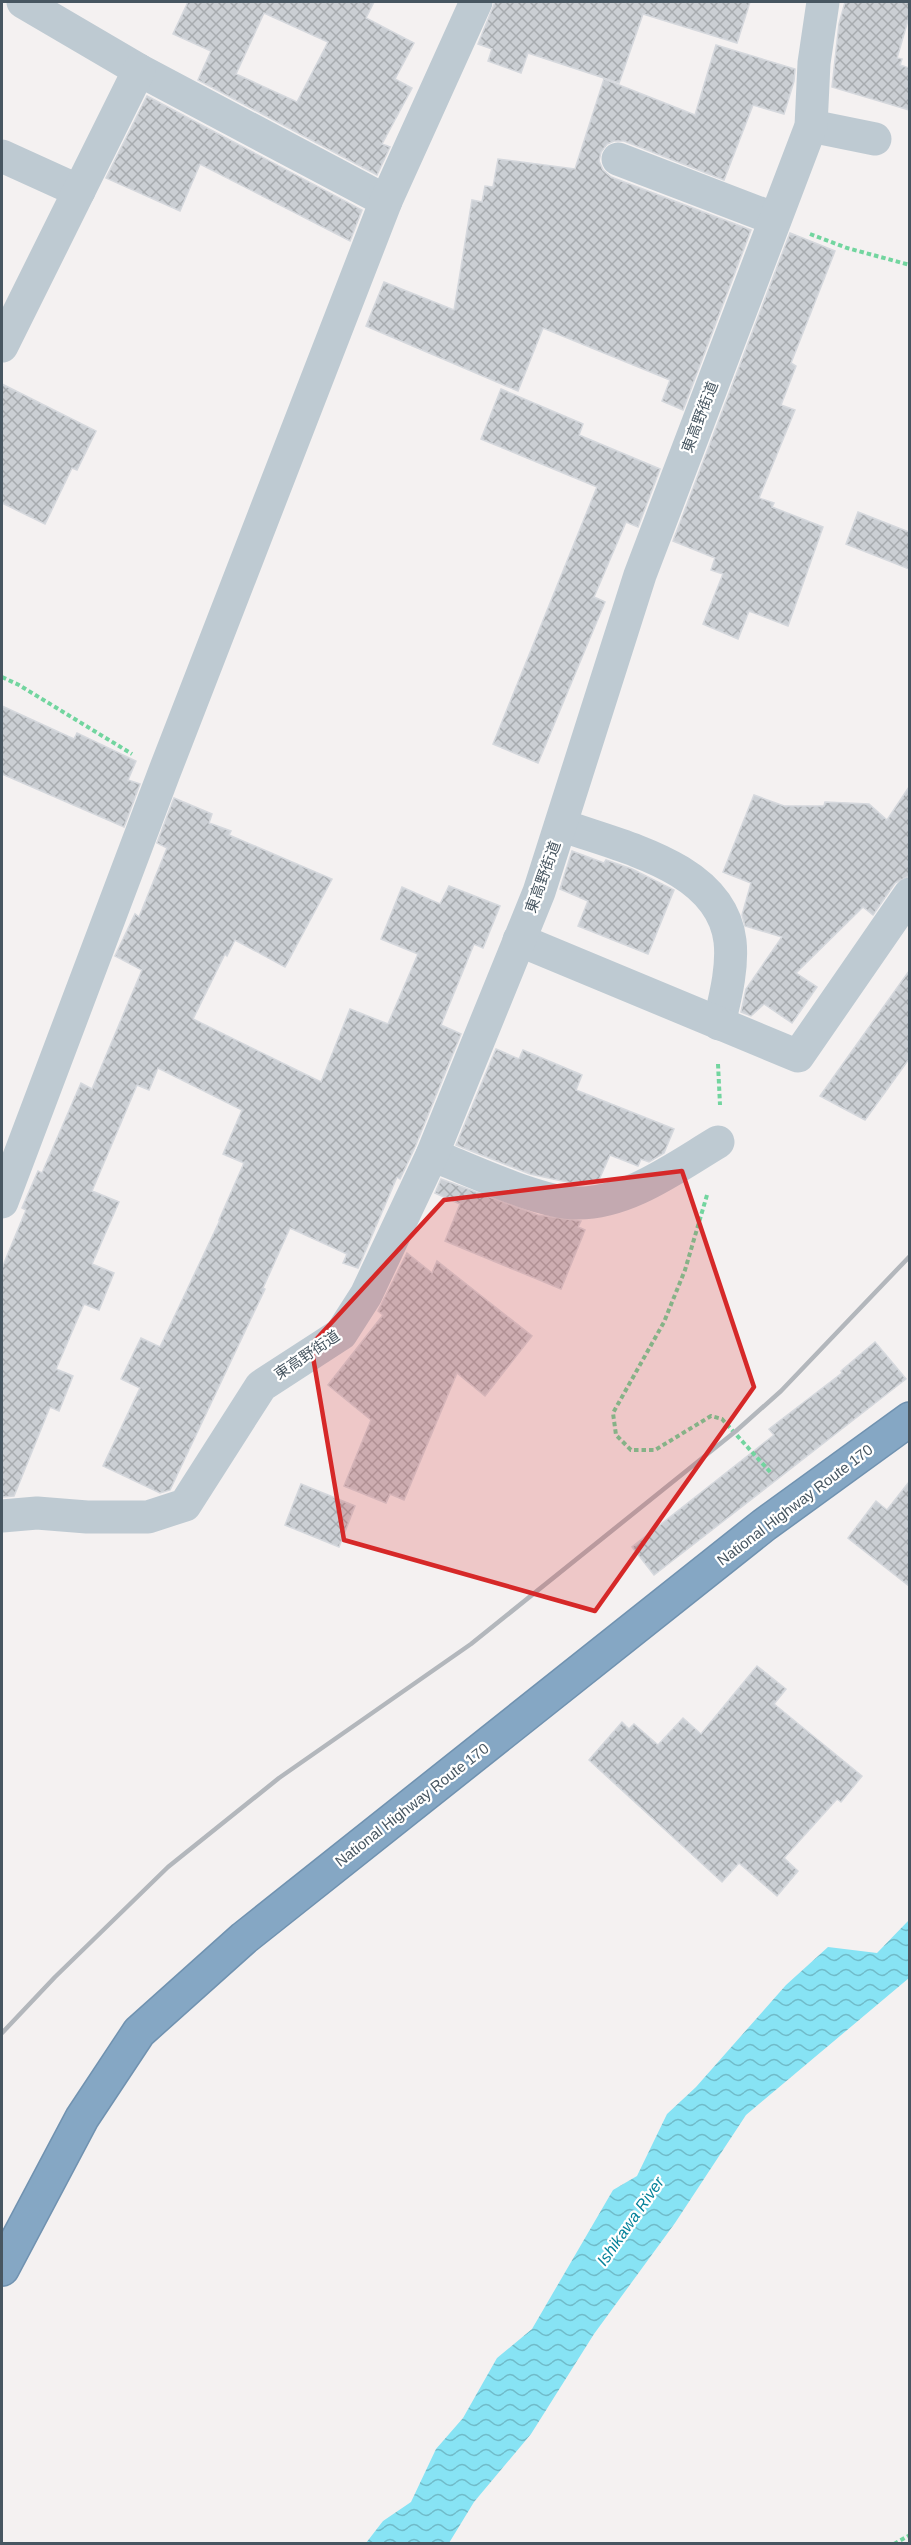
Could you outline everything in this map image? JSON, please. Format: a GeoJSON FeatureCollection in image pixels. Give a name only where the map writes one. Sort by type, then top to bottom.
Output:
{"type":"FeatureCollection","features":[{"type":"Feature","properties":{"kind":"highway","name":"National Highway Route 170"},"geometry":{"type":"LineString","coordinates":[[2,2269],[82,2118],[139,2032],[244,1938],[795,1503],[909,1419]]}},
{"type":"Feature","properties":{"kind":"street"},"geometry":{"type":"LineString","coordinates":[[23,2],[139,70],[386,201]]}},
{"type":"Feature","properties":{"kind":"street"},"geometry":{"type":"LineString","coordinates":[[2,1202],[164,773],[386,201],[476,2]]}},
{"type":"Feature","properties":{"kind":"street","name":"東高野街道"},"geometry":{"type":"LineString","coordinates":[[2,1515],[37,1513],[87,1517],[148,1517],[185,1505],[261,1386],[341,1334],[366,1295],[432,1155],[519,940],[561,825],[640,575],[811,126],[814,63],[823,2]]}},
{"type":"Feature","properties":{"kind":"street"},"geometry":{"type":"LineString","coordinates":[[2,346],[139,70]]}},
{"type":"Feature","properties":{"kind":"street"},"geometry":{"type":"LineString","coordinates":[[811,126],[875,140]]}},
{"type":"Feature","properties":{"kind":"street"},"geometry":{"type":"LineString","coordinates":[[2,156],[79,191]]}},
{"type":"Feature","properties":{"kind":"street"},"geometry":{"type":"LineString","coordinates":[[618,159],[775,219]]}},
{"type":"Feature","properties":{"kind":"street"},"geometry":{"type":"LineString","coordinates":[[561,825],[660,861],[692,878],[711,896],[725,917],[730,943],[728,979],[719,1024]]}},
{"type":"Feature","properties":{"kind":"street"},"geometry":{"type":"LineString","coordinates":[[519,940],[798,1056],[909,894]]}},
{"type":"Feature","properties":{"kind":"street"},"geometry":{"type":"LineString","coordinates":[[432,1155],[550,1200],[577,1203],[613,1197],[656,1179],[718,1142]]}},
{"type":"Feature","properties":{"kind":"path"},"geometry":{"type":"LineString","coordinates":[[775,219],[847,248],[909,266]]}},
{"type":"Feature","properties":{"kind":"path"},"geometry":{"type":"LineString","coordinates":[[2,677],[164,773]]}},
{"type":"Feature","properties":{"kind":"path"},"geometry":{"type":"LineString","coordinates":[[719,1024],[716,1044],[721,1084],[718,1142],[703,1212],[685,1270],[664,1322],[613,1413],[616,1435],[631,1450],[655,1450],[711,1416],[722,1419],[795,1503]]}},
{"type":"Feature","properties":{"kind":"path"},"geometry":{"type":"LineString","coordinates":[[894,2544],[909,2535]]}},
{"type":"Feature","properties":{"kind":"highlighted area"},"geometry":{"type":"Polygon","coordinates":[[[682,1171],[754,1387],[595,1611],[344,1540],[311,1345],[444,1200],[682,1171]]]}},
{"type":"Feature","properties":{"kind":"water","name":"Ishikawa River"},"geometry":{"type":"Polygon","coordinates":[[[909,1920],[909,1978],[746,2115],[675,2223],[594,2334],[531,2434],[474,2502],[449,2543],[366,2543],[383,2521],[411,2502],[436,2449],[463,2418],[497,2358],[532,2329],[613,2190],[637,2176],[667,2114],[696,2087],[786,1985],[828,1947],[877,1953],[909,1920]]]}},
{"type":"Feature","properties":{"kind":"building"},"geometry":{"type":"Polygon","coordinates":[[[188,2],[374,2],[366,18],[414,43],[395,79],[412,88],[382,144],[390,147],[377,175],[198,80],[211,51],[173,34],[188,2]],[[264,13],[236,74],[297,102],[328,42],[264,13]]]}},
{"type":"Feature","properties":{"kind":"building"},"geometry":{"type":"Polygon","coordinates":[[[495,2],[750,2],[737,43],[643,14],[619,83],[528,53],[521,73],[488,61],[492,49],[478,44],[495,2]]]}},
{"type":"Feature","properties":{"kind":"building"},"geometry":{"type":"Polygon","coordinates":[[[845,2],[909,2],[909,17],[897,58],[902,59],[900,65],[909,68],[909,110],[832,87],[839,24],[845,2]]]}},
{"type":"Feature","properties":{"kind":"building"},"geometry":{"type":"Polygon","coordinates":[[[716,45],[795,69],[794,81],[784,114],[753,105],[724,180],[624,141],[607,144],[601,152],[599,161],[603,170],[611,177],[751,230],[683,410],[662,401],[670,380],[543,328],[518,391],[366,326],[384,282],[454,310],[472,200],[482,202],[485,186],[493,187],[498,159],[575,169],[604,79],[695,115],[716,45]]]}},
{"type":"Feature","properties":{"kind":"building"},"geometry":{"type":"Polygon","coordinates":[[[147,96],[362,210],[350,241],[200,164],[180,211],[106,178],[147,96]]]}},
{"type":"Feature","properties":{"kind":"building"},"geometry":{"type":"Polygon","coordinates":[[[790,233],[835,251],[791,363],[796,366],[781,405],[795,410],[759,498],[774,503],[772,507],[823,527],[788,626],[749,611],[738,639],[703,624],[723,574],[711,570],[715,558],[673,541],[790,233]]]}},
{"type":"Feature","properties":{"kind":"building"},"geometry":{"type":"Polygon","coordinates":[[[2,384],[96,431],[77,470],[72,468],[45,524],[2,503],[2,384]]]}},
{"type":"Feature","properties":{"kind":"building"},"geometry":{"type":"Polygon","coordinates":[[[501,389],[583,424],[579,435],[660,469],[638,527],[626,522],[594,597],[605,602],[538,763],[493,744],[597,487],[481,439],[501,389]]]}},
{"type":"Feature","properties":{"kind":"building"},"geometry":{"type":"Polygon","coordinates":[[[858,512],[909,532],[909,569],[846,544],[858,512]]]}},
{"type":"Feature","properties":{"kind":"building"},"geometry":{"type":"Polygon","coordinates":[[[2,706],[74,739],[77,733],[136,761],[128,780],[140,784],[124,827],[2,774],[2,706]]]}},
{"type":"Feature","properties":{"kind":"building"},"geometry":{"type":"Polygon","coordinates":[[[909,787],[909,876],[895,883],[873,915],[863,907],[796,973],[817,987],[792,1023],[764,1004],[751,1016],[741,1012],[746,989],[782,937],[745,926],[742,915],[751,883],[723,872],[754,795],[784,806],[824,806],[825,802],[869,804],[887,820],[909,787]]]}},
{"type":"Feature","properties":{"kind":"building"},"geometry":{"type":"Polygon","coordinates":[[[174,798],[212,814],[209,823],[231,831],[229,835],[332,879],[285,967],[235,940],[227,956],[225,954],[193,1019],[321,1082],[350,1009],[388,1024],[418,954],[381,939],[402,887],[440,904],[449,886],[500,906],[483,948],[474,944],[441,1025],[461,1034],[415,1147],[400,1179],[397,1177],[358,1268],[343,1263],[347,1254],[290,1228],[263,1288],[265,1289],[170,1490],[160,1493],[103,1466],[140,1388],[121,1379],[141,1338],[160,1347],[220,1220],[244,1163],[223,1154],[242,1110],[158,1068],[149,1090],[137,1085],[92,1191],[119,1202],[92,1264],[114,1273],[99,1310],[84,1304],[56,1369],[73,1376],[59,1411],[50,1407],[14,1496],[2,1497],[2,1268],[26,1210],[22,1208],[38,1171],[42,1173],[81,1083],[92,1089],[142,970],[115,956],[135,914],[139,917],[167,848],[157,843],[174,798]]]}},
{"type":"Feature","properties":{"kind":"building"},"geometry":{"type":"Polygon","coordinates":[[[572,851],[604,863],[606,860],[632,869],[674,890],[648,954],[578,926],[588,901],[560,889],[572,851]]]}},
{"type":"Feature","properties":{"kind":"building"},"geometry":{"type":"Polygon","coordinates":[[[909,971],[909,1059],[865,1120],[820,1096],[909,971]]]}},
{"type":"Feature","properties":{"kind":"building"},"geometry":{"type":"Polygon","coordinates":[[[496,1049],[519,1059],[523,1050],[582,1075],[576,1090],[674,1129],[664,1153],[649,1162],[641,1159],[638,1166],[610,1155],[598,1182],[576,1184],[530,1174],[456,1145],[496,1049]]]}},
{"type":"Feature","properties":{"kind":"building"},"geometry":{"type":"Polygon","coordinates":[[[441,1179],[538,1215],[581,1221],[578,1227],[585,1230],[561,1289],[445,1241],[460,1204],[435,1193],[441,1179]]]}},
{"type":"Feature","properties":{"kind":"building"},"geometry":{"type":"Polygon","coordinates":[[[407,1253],[432,1273],[437,1261],[532,1336],[485,1396],[457,1373],[404,1500],[390,1494],[386,1503],[344,1486],[371,1420],[328,1385],[383,1315],[378,1311],[407,1253]]]}},
{"type":"Feature","properties":{"kind":"building"},"geometry":{"type":"Polygon","coordinates":[[[875,1342],[906,1379],[654,1575],[632,1547],[774,1435],[769,1429],[842,1373],[841,1371],[875,1342]]]}},
{"type":"Feature","properties":{"kind":"building"},"geometry":{"type":"Polygon","coordinates":[[[909,1482],[909,1586],[848,1538],[876,1501],[887,1510],[909,1482]]]}},
{"type":"Feature","properties":{"kind":"building"},"geometry":{"type":"Polygon","coordinates":[[[301,1484],[355,1506],[339,1547],[285,1525],[301,1484]]]}},
{"type":"Feature","properties":{"kind":"building"},"geometry":{"type":"Polygon","coordinates":[[[757,1666],[786,1689],[774,1704],[862,1776],[841,1802],[837,1799],[784,1858],[798,1871],[777,1896],[739,1863],[722,1882],[589,1760],[622,1722],[629,1729],[634,1724],[658,1745],[683,1718],[701,1734],[757,1666]]]}},
{"type":"Feature","properties":{"kind":"railway"},"geometry":{"type":"LineString","coordinates":[[2,2033],[55,1977],[168,1867],[279,1778],[471,1644],[736,1431],[781,1391],[910,1256]]}}]}
